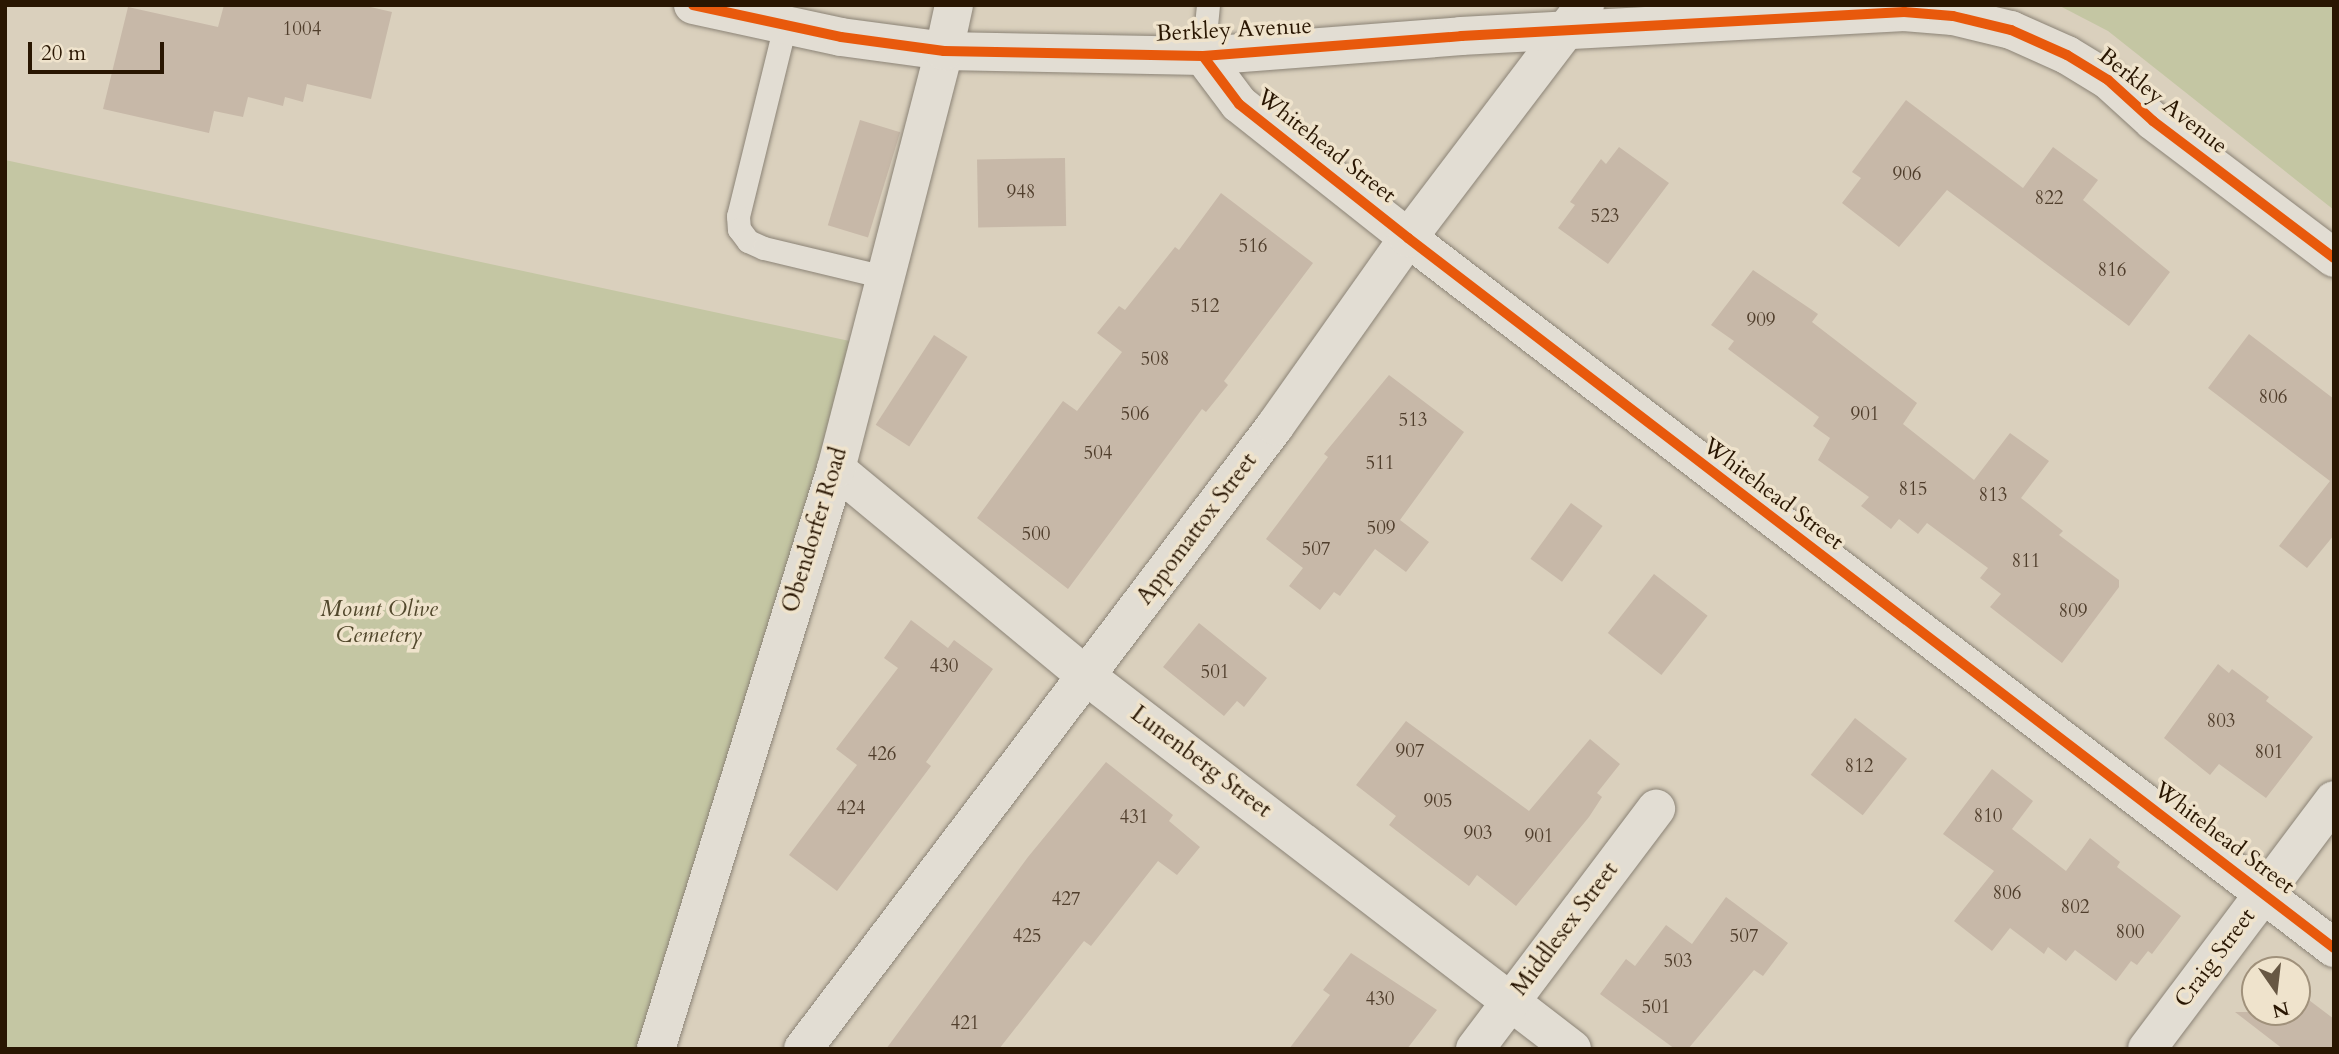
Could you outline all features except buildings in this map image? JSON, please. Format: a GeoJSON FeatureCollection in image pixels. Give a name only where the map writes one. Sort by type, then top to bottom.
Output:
{"type":"FeatureCollection","features":[{"type":"Feature","properties":{"kind":"street","name":"Berkley Avenue"},"geometry":{"type":"LineString","coordinates":[[693,5],[786,25],[944,51],[1203,56],[1461,36],[1574,19],[1904,12],[1953,16],[2011,30],[2067,54],[2108,80],[2153,121],[2334,258]]}},
{"type":"Feature","properties":{"kind":"street","name":"Obendorfer Road"},"geometry":{"type":"LineString","coordinates":[[667,1043],[836,469],[954,5]]}},
{"type":"Feature","properties":{"kind":"street","name":"Appomattox Street"},"geometry":{"type":"LineString","coordinates":[[803,1049],[1275,426],[1408,238],[1574,19]]}},
{"type":"Feature","properties":{"kind":"street","name":"Whitehead Street"},"geometry":{"type":"LineString","coordinates":[[1203,56],[1239,104],[1408,238],[2334,948]]}},
{"type":"Feature","properties":{"kind":"street","name":"Lunenberg Street"},"geometry":{"type":"LineString","coordinates":[[836,469],[1085,675],[1572,1049]]}},
{"type":"Feature","properties":{"kind":"street","name":"Craig Street"},"geometry":{"type":"LineString","coordinates":[[2147,1049],[2334,800]]}},
{"type":"Feature","properties":{"kind":"street","name":"Middlesex Street"},"geometry":{"type":"LineString","coordinates":[[1475,1049],[1656,809]]}},
{"type":"Feature","properties":{"kind":"lane"},"geometry":{"type":"LineString","coordinates":[[1203,56],[1208,5]]}},
{"type":"Feature","properties":{"kind":"lane"},"geometry":{"type":"LineString","coordinates":[[786,25],[738,216],[739,229],[764,248],[885,277]]}},
{"type":"Feature","properties":{"kind":"green space"},"geometry":{"type":"Polygon","coordinates":[[[2058,5],[2334,5],[2334,210],[2108,31],[2058,5]]]}},
{"type":"Feature","properties":{"kind":"green space","name":"Mount Olive Cemetery"},"geometry":{"type":"Polygon","coordinates":[[[5,160],[859,343],[636,1049],[5,1049],[5,160]]]}},
{"type":"Feature","properties":{"kind":"cycle path"},"geometry":{"type":"LineString","coordinates":[[693,5],[841,37],[944,51],[1203,56],[1461,36],[1904,12],[1953,16],[2011,30],[2067,55],[2108,80],[2153,121],[2334,258]]}},
{"type":"Feature","properties":{"kind":"cycle path"},"geometry":{"type":"LineString","coordinates":[[1203,56],[1239,104],[1408,238],[2334,948]]}}]}
